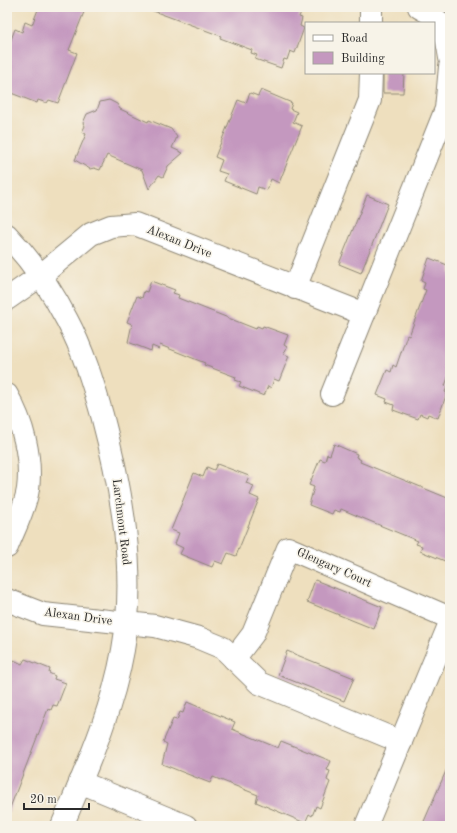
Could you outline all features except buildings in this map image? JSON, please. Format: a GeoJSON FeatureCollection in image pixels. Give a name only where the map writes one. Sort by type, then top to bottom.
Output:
{"type":"FeatureCollection","features":[{"type":"Feature","properties":{"kind":"street"},"geometry":{"type":"LineString","coordinates":[[371,7],[371,22]]}},
{"type":"Feature","properties":{"kind":"street"},"geometry":{"type":"LineString","coordinates":[[419,7],[429,12],[446,31],[450,58]]}},
{"type":"Feature","properties":{"kind":"street"},"geometry":{"type":"LineString","coordinates":[[332,394],[446,109],[450,67]]}},
{"type":"Feature","properties":{"kind":"street"},"geometry":{"type":"LineString","coordinates":[[294,288],[370,100],[371,74]]}},
{"type":"Feature","properties":{"kind":"street","name":"Alexan Drive"},"geometry":{"type":"LineString","coordinates":[[7,299],[40,276],[91,234],[111,226],[135,224],[294,288],[364,314]]}},
{"type":"Feature","properties":{"kind":"street","name":"Larchmont Road"},"geometry":{"type":"LineString","coordinates":[[7,235],[23,252],[40,276],[68,322],[79,348],[95,391],[109,443],[125,532],[128,566],[126,623],[122,655],[112,695],[96,743],[62,826]]}},
{"type":"Feature","properties":{"kind":"street"},"geometry":{"type":"LineString","coordinates":[[7,395],[19,420],[28,454],[28,490],[19,518],[7,547]]}},
{"type":"Feature","properties":{"kind":"street","name":"Glengary Court"},"geometry":{"type":"LineString","coordinates":[[234,659],[253,634],[288,548],[450,618]]}},
{"type":"Feature","properties":{"kind":"street","name":"Alexan Drive"},"geometry":{"type":"LineString","coordinates":[[7,600],[43,614],[102,622],[126,623]]}},
{"type":"Feature","properties":{"kind":"street"},"geometry":{"type":"LineString","coordinates":[[126,623],[155,626],[199,638],[223,648],[259,683],[401,742]]}},
{"type":"Feature","properties":{"kind":"street"},"geometry":{"type":"LineString","coordinates":[[366,826],[450,623]]}},
{"type":"Feature","properties":{"kind":"street"},"geometry":{"type":"LineString","coordinates":[[80,782],[186,826]]}}]}
